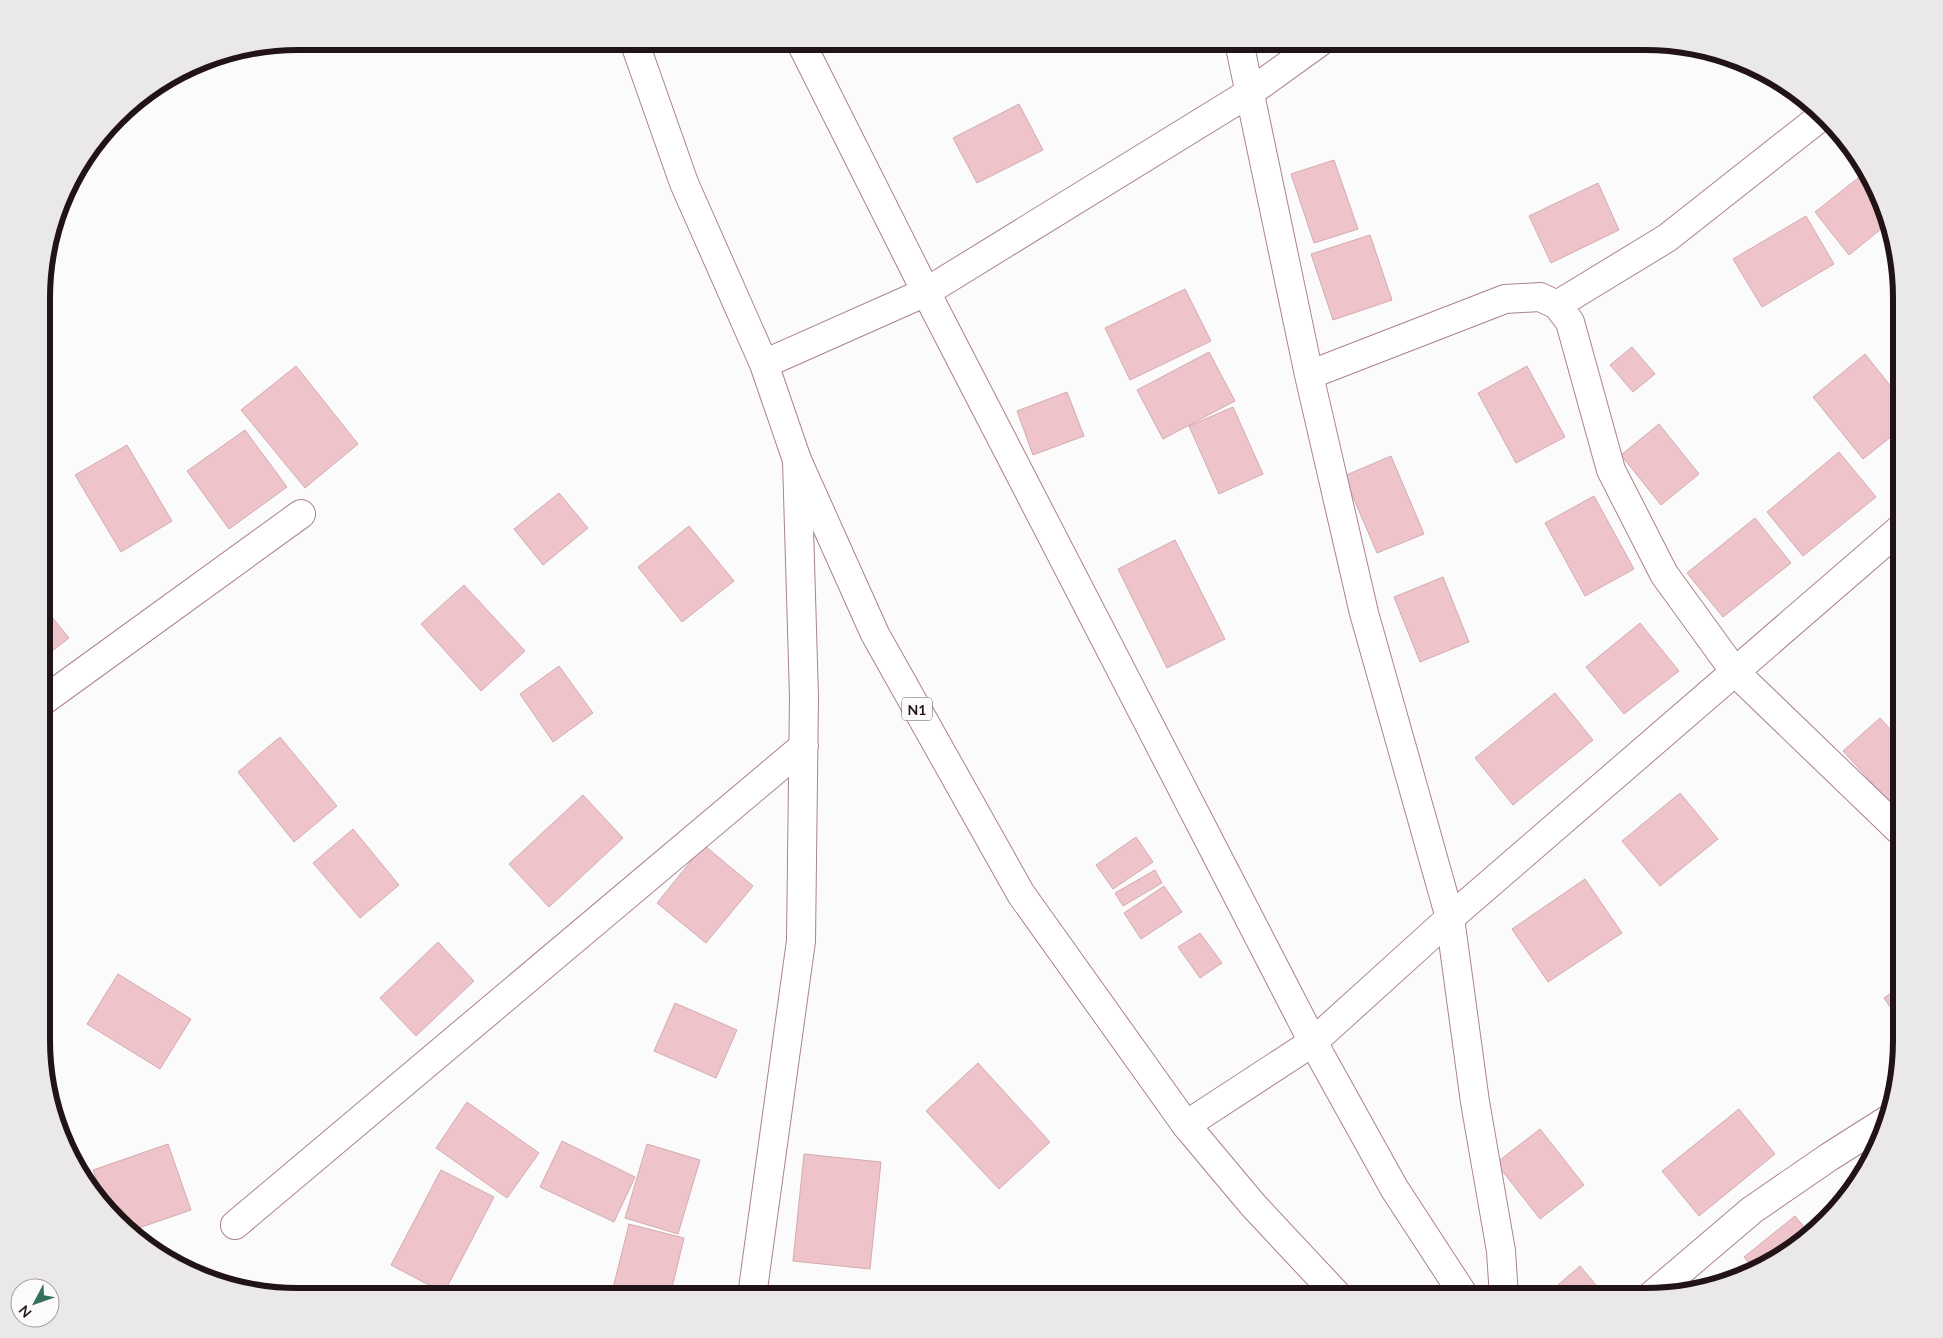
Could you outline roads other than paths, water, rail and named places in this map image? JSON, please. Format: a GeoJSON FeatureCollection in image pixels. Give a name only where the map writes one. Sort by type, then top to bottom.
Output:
{"type":"FeatureCollection","features":[{"type":"Feature","properties":{"kind":"street","name":"N1"},"geometry":{"type":"LineString","coordinates":[[637,50],[684,183],[764,364],[797,460],[874,634],[1021,894],[1186,1124],[1253,1204],[1331,1288]]}},
{"type":"Feature","properties":{"kind":"street"},"geometry":{"type":"LineString","coordinates":[[804,50],[926,292],[1313,1042],[1394,1188],[1459,1288]]}},
{"type":"Feature","properties":{"kind":"street"},"geometry":{"type":"LineString","coordinates":[[1241,50],[1309,375],[1364,613],[1450,918],[1475,1102],[1501,1251],[1503,1288]]}},
{"type":"Feature","properties":{"kind":"street"},"geometry":{"type":"LineString","coordinates":[[764,364],[926,292],[1249,92],[1309,50]]}},
{"type":"Feature","properties":{"kind":"street"},"geometry":{"type":"LineString","coordinates":[[1557,305],[1667,238],[1817,120]]}},
{"type":"Feature","properties":{"kind":"street"},"geometry":{"type":"LineString","coordinates":[[1309,375],[1505,299],[1540,297],[1557,305],[1570,322],[1611,470],[1664,574],[1734,672],[1893,824]]}},
{"type":"Feature","properties":{"kind":"street"},"geometry":{"type":"LineString","coordinates":[[753,1288],[801,941],[804,746],[803,613],[797,460]]}},
{"type":"Feature","properties":{"kind":"street"},"geometry":{"type":"LineString","coordinates":[[50,696],[301,514]]}},
{"type":"Feature","properties":{"kind":"street"},"geometry":{"type":"LineString","coordinates":[[1186,1124],[1313,1042],[1450,918],[1893,535]]}},
{"type":"Feature","properties":{"kind":"street"},"geometry":{"type":"LineString","coordinates":[[235,1225],[804,746]]}},
{"type":"Feature","properties":{"kind":"street"},"geometry":{"type":"LineString","coordinates":[[1662,1287],[1752,1210],[1877,1126]]}}]}
